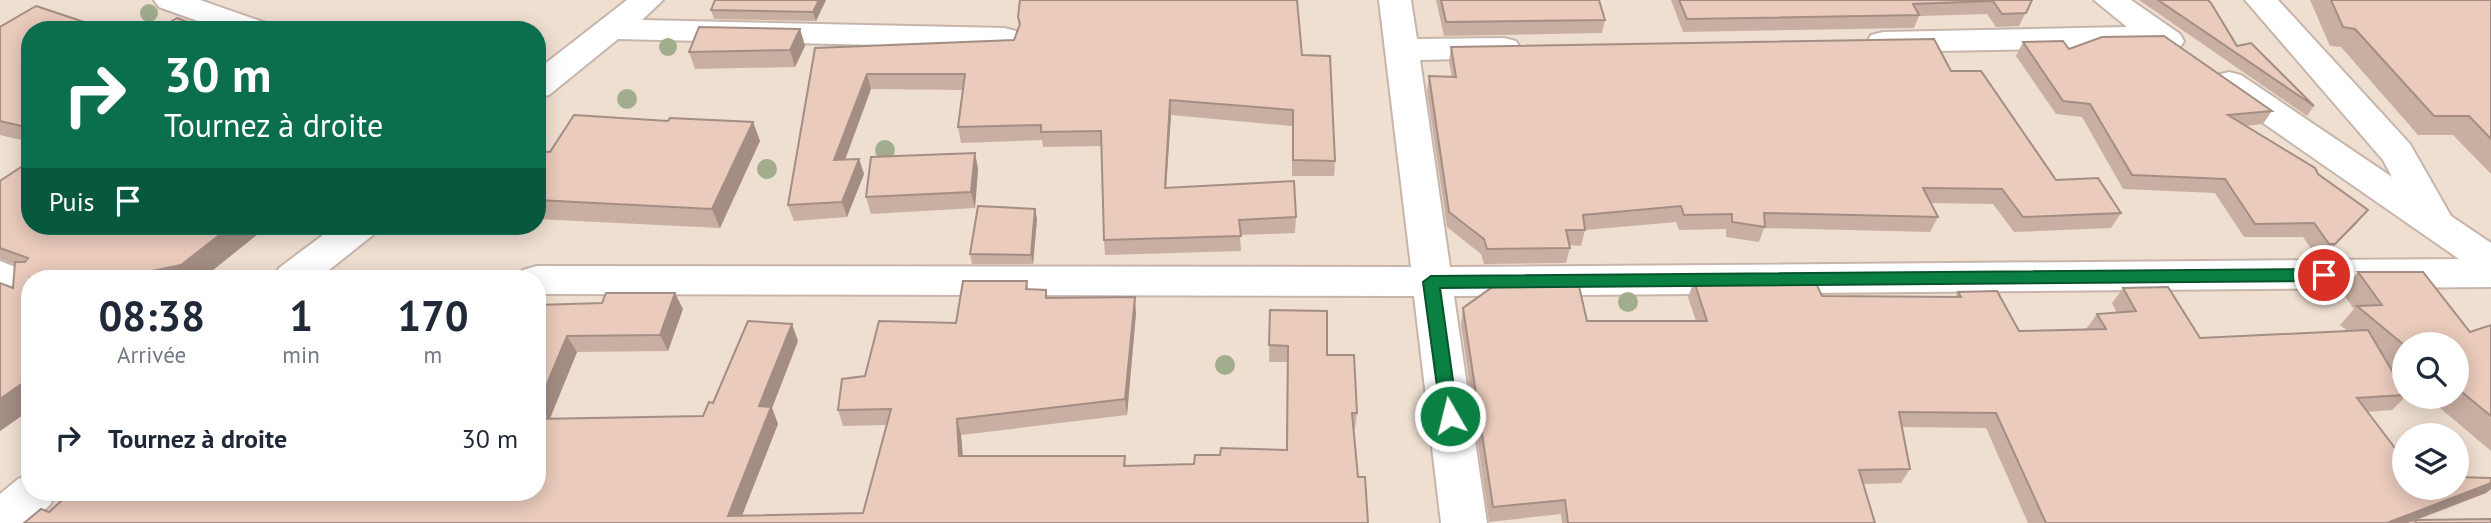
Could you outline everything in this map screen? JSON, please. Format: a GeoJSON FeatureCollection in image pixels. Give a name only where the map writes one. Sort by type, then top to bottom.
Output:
{"type":"FeatureCollection","features":[{"type":"Feature","properties":{"kind":"street"},"geometry":{"type":"LineString","coordinates":[[170,0],[230,21]]}},
{"type":"Feature","properties":{"kind":"street"},"geometry":{"type":"LineString","coordinates":[[546,80],[647,0]]}},
{"type":"Feature","properties":{"kind":"street"},"geometry":{"type":"LineString","coordinates":[[1395,0],[1464,523]]}},
{"type":"Feature","properties":{"kind":"street"},"geometry":{"type":"LineString","coordinates":[[2110,0],[2491,261]]}},
{"type":"Feature","properties":{"kind":"street"},"geometry":{"type":"LineString","coordinates":[[2261,0],[2397,153],[2437,223]]}},
{"type":"Feature","properties":{"kind":"street"},"geometry":{"type":"LineString","coordinates":[[610,29],[1004,38]]}},
{"type":"Feature","properties":{"kind":"street"},"geometry":{"type":"LineString","coordinates":[[1857,42],[2161,37]]}},
{"type":"Feature","properties":{"kind":"street"},"geometry":{"type":"LineString","coordinates":[[1402,50],[1540,48]]}},
{"type":"Feature","properties":{"kind":"street"},"geometry":{"type":"LineString","coordinates":[[303,270],[348,235]]}},
{"type":"Feature","properties":{"kind":"street"},"geometry":{"type":"LineString","coordinates":[[546,280],[1431,282],[2491,273]]}},
{"type":"Feature","properties":{"kind":"street"},"geometry":{"type":"LineString","coordinates":[[0,275],[21,285]]}},
{"type":"Feature","properties":{"kind":"street"},"geometry":{"type":"LineString","coordinates":[[0,521],[23,501]]}},
{"type":"Feature","properties":{"kind":"shaded area"},"geometry":{"type":"Polygon","coordinates":[[[0,0],[2491,0],[2491,523],[0,523],[0,0]]]}},
{"type":"Feature","properties":{"kind":"building"},"geometry":{"type":"Polygon","coordinates":[[[715,0],[819,0],[813,12],[711,10],[715,0]]]}},
{"type":"Feature","properties":{"kind":"building"},"geometry":{"type":"Polygon","coordinates":[[[1020,0],[1297,0],[1302,55],[1330,56],[1335,161],[1293,160],[1293,110],[1170,100],[1165,188],[1294,181],[1296,217],[1239,220],[1241,236],[1104,240],[1101,131],[1041,132],[1041,125],[958,127],[965,74],[867,74],[834,160],[859,159],[842,202],[788,205],[815,48],[1014,40],[1020,24],[1020,0]]]}},
{"type":"Feature","properties":{"kind":"building"},"geometry":{"type":"Polygon","coordinates":[[[1441,0],[1599,0],[1605,20],[1446,22],[1441,0]]]}},
{"type":"Feature","properties":{"kind":"building"},"geometry":{"type":"Polygon","coordinates":[[[1679,0],[2032,0],[2026,13],[2002,14],[1993,1],[1913,4],[1919,15],[1687,19],[1679,0]]]}},
{"type":"Feature","properties":{"kind":"building"},"geometry":{"type":"Polygon","coordinates":[[[2158,0],[2208,0],[2237,46],[2251,43],[2314,106],[2158,0]]]}},
{"type":"Feature","properties":{"kind":"building"},"geometry":{"type":"Polygon","coordinates":[[[2331,0],[2491,0],[2491,139],[2469,116],[2434,116],[2355,29],[2343,27],[2331,0]]]}},
{"type":"Feature","properties":{"kind":"building"},"geometry":{"type":"Polygon","coordinates":[[[36,6],[81,21],[21,21],[21,126],[0,121],[0,27],[36,6]]]}},
{"type":"Feature","properties":{"kind":"building"},"geometry":{"type":"Polygon","coordinates":[[[699,27],[800,29],[790,50],[689,52],[699,27]]]}},
{"type":"Feature","properties":{"kind":"building"},"geometry":{"type":"Polygon","coordinates":[[[2164,36],[2272,111],[2228,115],[2315,168],[2318,174],[2368,210],[2335,244],[2329,244],[2314,223],[2255,224],[2225,179],[2132,175],[2090,104],[2063,101],[2023,42],[2063,41],[2069,49],[2102,37],[2164,36]]]}},
{"type":"Feature","properties":{"kind":"building"},"geometry":{"type":"Polygon","coordinates":[[[1934,39],[1951,71],[1981,71],[2056,180],[2098,178],[2121,213],[2023,217],[2002,189],[1923,188],[1938,217],[1764,213],[1765,227],[1732,222],[1732,214],[1684,215],[1681,206],[1583,215],[1585,230],[1566,230],[1570,248],[1487,249],[1484,239],[1449,212],[1429,76],[1456,77],[1451,47],[1934,39]]]}},
{"type":"Feature","properties":{"kind":"building"},"geometry":{"type":"Polygon","coordinates":[[[574,115],[668,121],[670,118],[753,122],[712,209],[546,200],[546,152],[550,152],[574,115]]]}},
{"type":"Feature","properties":{"kind":"building"},"geometry":{"type":"Polygon","coordinates":[[[975,153],[971,192],[866,197],[871,157],[975,153]]]}},
{"type":"Feature","properties":{"kind":"building"},"geometry":{"type":"Polygon","coordinates":[[[21,167],[21,235],[219,235],[181,265],[157,270],[21,270],[21,384],[0,399],[0,283],[13,288],[15,262],[25,262],[28,258],[0,248],[0,181],[21,167]]]}},
{"type":"Feature","properties":{"kind":"building"},"geometry":{"type":"Polygon","coordinates":[[[978,206],[1035,209],[1031,255],[970,254],[978,206]]]}},
{"type":"Feature","properties":{"kind":"building"},"geometry":{"type":"Polygon","coordinates":[[[2358,272],[2423,272],[2470,332],[2491,325],[2491,416],[2469,398],[2469,332],[2392,332],[2392,335],[2357,306],[2382,305],[2358,272]]]}},
{"type":"Feature","properties":{"kind":"building"},"geometry":{"type":"Polygon","coordinates":[[[963,281],[1027,281],[1026,289],[1046,290],[1046,298],[1135,297],[1125,399],[957,419],[959,456],[1125,456],[1124,466],[1194,464],[1195,455],[1220,455],[1221,448],[1287,450],[1288,346],[1269,345],[1270,310],[1327,311],[1327,355],[1354,355],[1357,413],[1352,413],[1358,477],[1365,477],[1368,523],[24,523],[41,509],[49,512],[61,501],[546,501],[546,419],[703,416],[709,402],[713,403],[748,321],[792,324],[759,406],[771,407],[728,516],[863,513],[891,409],[838,410],[842,379],[865,376],[879,321],[956,323],[963,281]]]}},
{"type":"Feature","properties":{"kind":"building"},"geometry":{"type":"Polygon","coordinates":[[[1694,281],[1815,281],[1822,296],[1961,297],[1958,292],[1997,291],[2019,331],[2106,329],[2097,314],[2136,311],[2123,288],[2168,287],[2200,338],[2368,330],[2392,371],[2392,396],[2357,398],[2392,444],[2392,500],[2447,500],[2387,523],[2046,523],[1996,413],[1899,412],[1910,469],[1859,470],[1875,523],[1568,523],[1565,500],[1493,507],[1463,308],[1498,283],[1578,282],[1587,321],[1707,321],[1694,281]]]}},
{"type":"Feature","properties":{"kind":"building"},"geometry":{"type":"Polygon","coordinates":[[[606,293],[675,293],[660,335],[567,336],[546,386],[546,305],[602,303],[606,293]]]}},
{"type":"Feature","properties":{"kind":"building"},"geometry":{"type":"Polygon","coordinates":[[[2469,477],[2491,478],[2491,483],[2469,491],[2469,477]]]}},
{"type":"Feature","properties":{"kind":"building"},"geometry":{"type":"Polygon","coordinates":[[[2491,519],[2491,523],[2417,523],[2414,520],[2491,519]]]}},
{"type":"Feature","properties":{"kind":"route"},"geometry":{"type":"LineString","coordinates":[[1450,416],[1431,282],[2324,275]]}}]}
